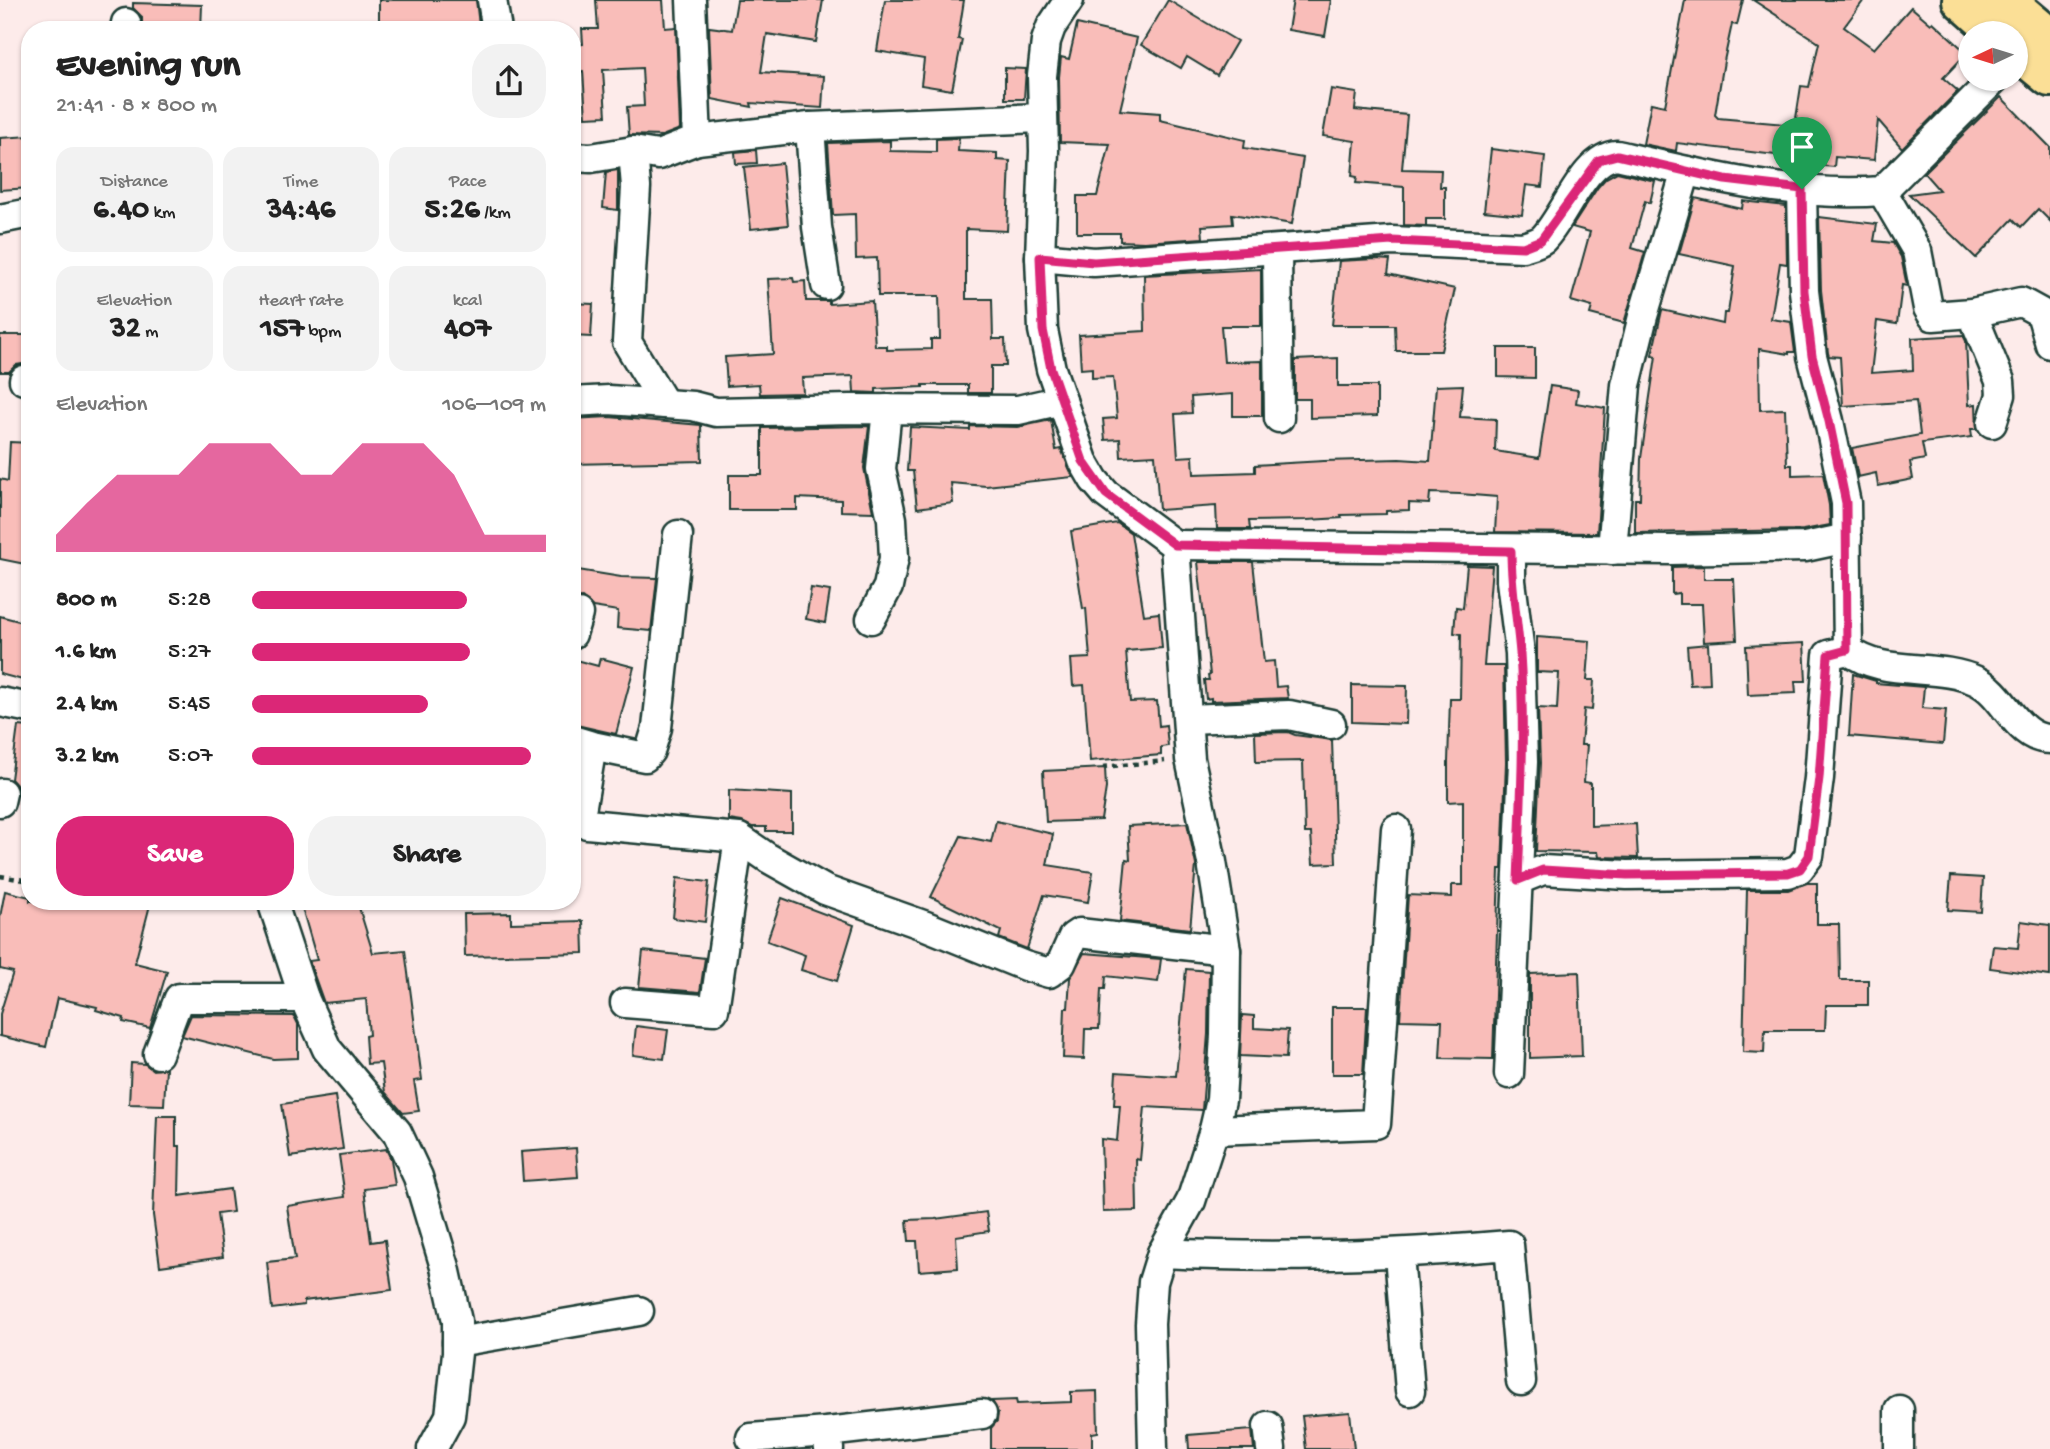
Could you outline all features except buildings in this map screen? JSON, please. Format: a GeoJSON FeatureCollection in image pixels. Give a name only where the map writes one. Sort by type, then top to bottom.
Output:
{"type":"FeatureCollection","features":[{"type":"Feature","properties":{"kind":"highway"},"geometry":{"type":"LineString","coordinates":[[1962,0],[1984,21]]}},
{"type":"Feature","properties":{"kind":"highway"},"geometry":{"type":"LineString","coordinates":[[2005,0],[2009,21]]}},
{"type":"Feature","properties":{"kind":"highway"},"geometry":{"type":"LineString","coordinates":[[2028,61],[2050,77]]}},
{"type":"Feature","properties":{"kind":"street"},"geometry":{"type":"LineString","coordinates":[[492,0],[496,21]]}},
{"type":"Feature","properties":{"kind":"street"},"geometry":{"type":"LineString","coordinates":[[691,0],[697,140]]}},
{"type":"Feature","properties":{"kind":"street"},"geometry":{"type":"LineString","coordinates":[[1069,0],[1051,27],[1046,41],[1042,76],[1040,257],[1043,330],[1051,369],[1083,461],[1094,480],[1106,494],[1175,545],[1511,551],[1612,550],[1805,547],[1847,538]]}},
{"type":"Feature","properties":{"kind":"street"},"geometry":{"type":"LineString","coordinates":[[1040,257],[1094,262],[1392,241],[1523,247],[1541,240],[1591,169],[1607,156],[1617,155],[1725,180],[1847,194],[1882,191],[1978,91]]}},
{"type":"Feature","properties":{"kind":"street"},"geometry":{"type":"LineString","coordinates":[[581,157],[633,151],[658,155],[697,140],[810,127],[1043,118]]}},
{"type":"Feature","properties":{"kind":"street"},"geometry":{"type":"LineString","coordinates":[[810,127],[817,227],[826,285]]}},
{"type":"Feature","properties":{"kind":"street"},"geometry":{"type":"LineString","coordinates":[[633,151],[636,187],[627,342],[665,404]]}},
{"type":"Feature","properties":{"kind":"street"},"geometry":{"type":"LineString","coordinates":[[1612,550],[1626,385],[1643,316],[1686,171]]}},
{"type":"Feature","properties":{"kind":"street"},"geometry":{"type":"LineString","coordinates":[[1802,189],[1804,291],[1812,356],[1846,503],[1847,650]]}},
{"type":"Feature","properties":{"kind":"street"},"geometry":{"type":"LineString","coordinates":[[1882,191],[1917,251],[1930,314],[1938,318],[2021,302],[2041,313],[2050,344]]}},
{"type":"Feature","properties":{"kind":"street"},"geometry":{"type":"LineString","coordinates":[[0,219],[21,215]]}},
{"type":"Feature","properties":{"kind":"street"},"geometry":{"type":"LineString","coordinates":[[1277,251],[1279,418]]}},
{"type":"Feature","properties":{"kind":"street"},"geometry":{"type":"LineString","coordinates":[[1972,313],[2000,381],[2001,396],[1992,423]]}},
{"type":"Feature","properties":{"kind":"street"},"geometry":{"type":"LineString","coordinates":[[581,402],[609,400],[693,406],[716,412],[1018,410],[1062,400]]}},
{"type":"Feature","properties":{"kind":"street"},"geometry":{"type":"LineString","coordinates":[[871,619],[888,587],[894,558],[892,519],[881,469],[887,409]]}},
{"type":"Feature","properties":{"kind":"street"},"geometry":{"type":"LineString","coordinates":[[678,535],[657,728],[650,751],[645,757],[582,743],[581,816],[587,824],[739,838],[768,858],[825,890],[1049,973],[1061,964],[1073,937],[1079,933],[1226,950]]}},
{"type":"Feature","properties":{"kind":"street"},"geometry":{"type":"LineString","coordinates":[[1153,1449],[1151,1299],[1162,1252],[1191,1200],[1213,1130],[1221,1100],[1225,1035],[1226,950],[1217,887],[1190,759],[1175,545]]}},
{"type":"Feature","properties":{"kind":"street"},"geometry":{"type":"LineString","coordinates":[[1509,1074],[1523,762],[1520,653],[1511,581],[1511,551]]}},
{"type":"Feature","properties":{"kind":"street"},"geometry":{"type":"LineString","coordinates":[[1518,880],[1543,870],[1627,875],[1788,873],[1800,869],[1809,856],[1819,778],[1828,655],[1847,650],[1874,664],[1946,672],[1977,681],[2000,698],[2018,723],[2030,734],[2050,739]]}},
{"type":"Feature","properties":{"kind":"street"},"geometry":{"type":"LineString","coordinates":[[0,702],[21,706]]}},
{"type":"Feature","properties":{"kind":"street"},"geometry":{"type":"LineString","coordinates":[[1188,719],[1289,715],[1331,724]]}},
{"type":"Feature","properties":{"kind":"street"},"geometry":{"type":"LineString","coordinates":[[1213,1130],[1376,1124],[1396,829]]}},
{"type":"Feature","properties":{"kind":"street"},"geometry":{"type":"LineString","coordinates":[[625,1003],[714,1010],[739,838]]}},
{"type":"Feature","properties":{"kind":"street"},"geometry":{"type":"LineString","coordinates":[[275,910],[304,998],[327,1049],[397,1132],[418,1177],[445,1267],[457,1321],[457,1342],[450,1416],[432,1449]]}},
{"type":"Feature","properties":{"kind":"street"},"geometry":{"type":"LineString","coordinates":[[158,1054],[179,998],[304,998]]}},
{"type":"Feature","properties":{"kind":"street"},"geometry":{"type":"LineString","coordinates":[[1162,1252],[1218,1256],[1399,1254],[1509,1245],[1521,1381]]}},
{"type":"Feature","properties":{"kind":"street"},"geometry":{"type":"LineString","coordinates":[[1399,1254],[1410,1391]]}},
{"type":"Feature","properties":{"kind":"street"},"geometry":{"type":"LineString","coordinates":[[457,1342],[639,1311]]}},
{"type":"Feature","properties":{"kind":"street"},"geometry":{"type":"LineString","coordinates":[[1899,1410],[1899,1449]]}},
{"type":"Feature","properties":{"kind":"street"},"geometry":{"type":"LineString","coordinates":[[751,1438],[828,1441],[982,1415]]}},
{"type":"Feature","properties":{"kind":"path"},"geometry":{"type":"LineString","coordinates":[[1103,767],[1190,759]]}},
{"type":"Feature","properties":{"kind":"path"},"geometry":{"type":"LineString","coordinates":[[0,876],[21,880]]}},
{"type":"Feature","properties":{"kind":"route"},"geometry":{"type":"LineString","coordinates":[[1617,155],[1725,180],[1802,189],[1804,291],[1812,356],[1846,503],[1847,650],[1828,655],[1819,778],[1809,856],[1800,869],[1788,873],[1627,875],[1543,870],[1518,880],[1523,762],[1520,653],[1511,581],[1511,551],[1175,545],[1106,494],[1094,480],[1083,461],[1051,369],[1043,330],[1040,257],[1094,262],[1392,241],[1445,242],[1506,249],[1523,247],[1541,240],[1599,160],[1617,155]]}}]}
